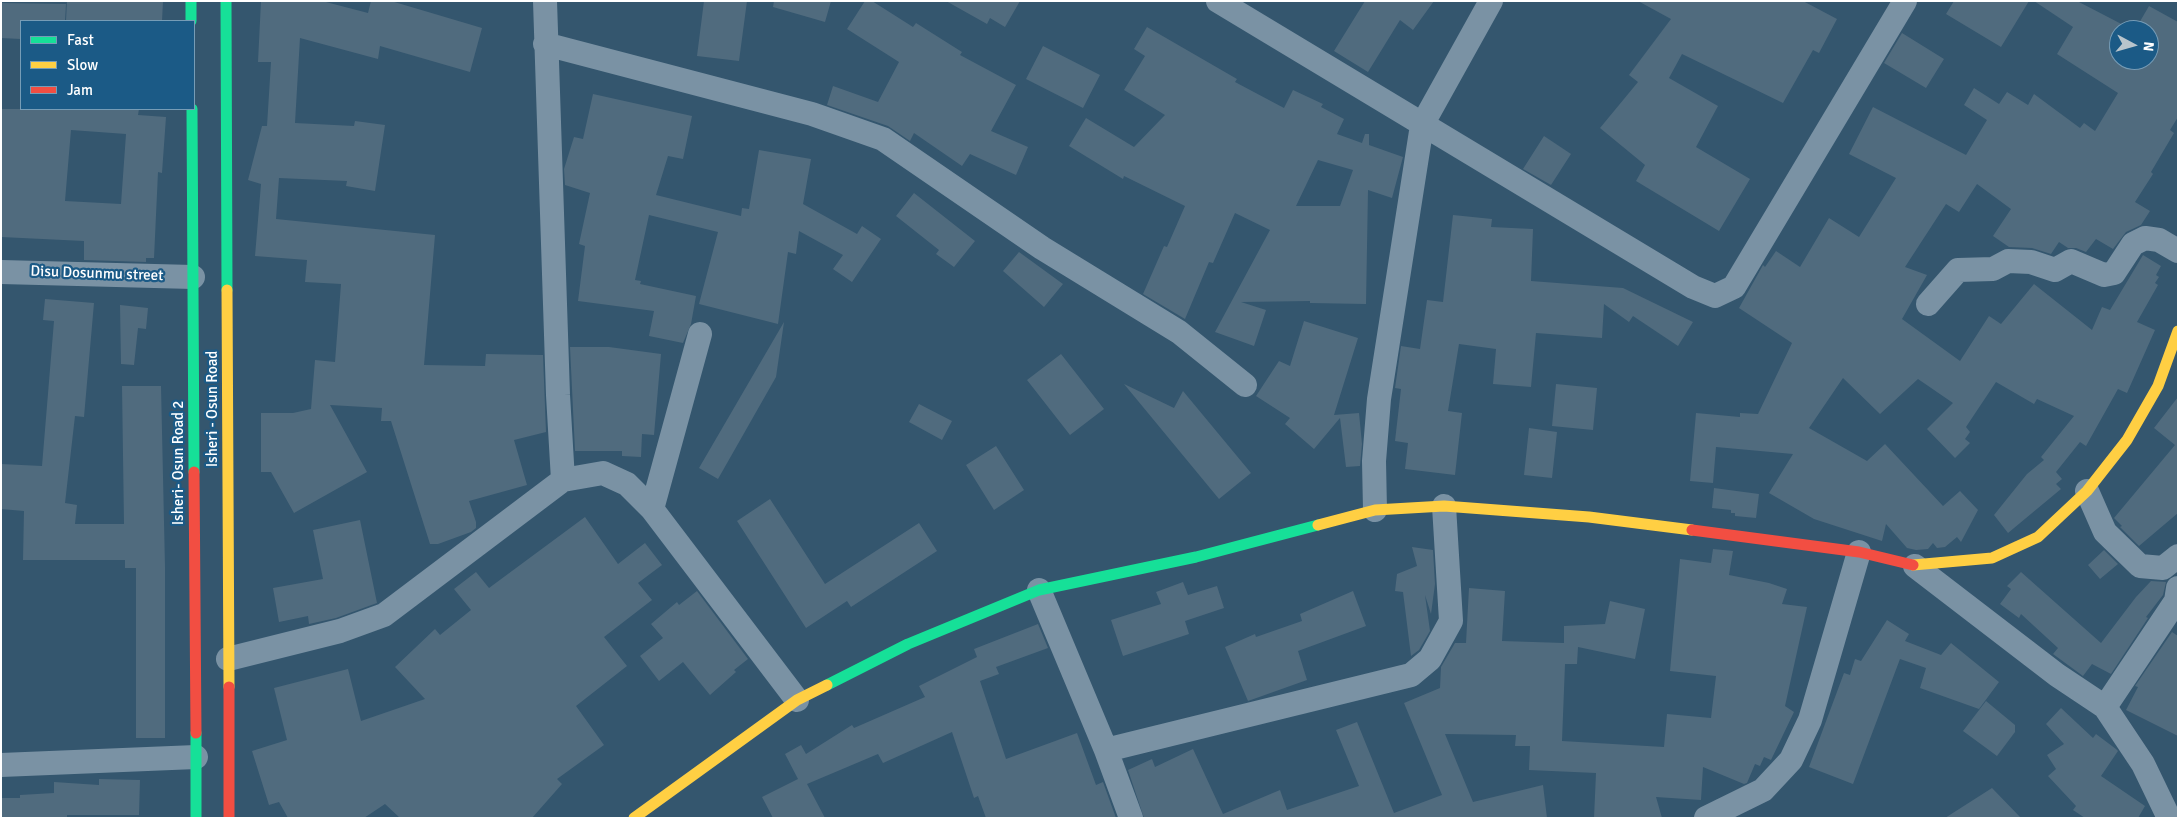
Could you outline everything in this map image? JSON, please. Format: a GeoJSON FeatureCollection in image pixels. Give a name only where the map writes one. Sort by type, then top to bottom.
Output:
{"type":"FeatureCollection","features":[{"type":"Feature","properties":{"kind":"street"},"geometry":{"type":"LineString","coordinates":[[191,1],[191,20]]}},
{"type":"Feature","properties":{"kind":"street","name":"Isheri - Osun Road"},"geometry":{"type":"LineString","coordinates":[[226,1],[229,818]]}},
{"type":"Feature","properties":{"kind":"street"},"geometry":{"type":"LineString","coordinates":[[545,1],[545,44],[563,480]]}},
{"type":"Feature","properties":{"kind":"street"},"geometry":{"type":"LineString","coordinates":[[1218,1],[1693,287],[1715,296],[1734,287],[1904,1]]}},
{"type":"Feature","properties":{"kind":"street"},"geometry":{"type":"LineString","coordinates":[[1374,510],[1374,462],[1379,399],[1422,125],[1491,1]]}},
{"type":"Feature","properties":{"kind":"street"},"geometry":{"type":"LineString","coordinates":[[545,44],[812,114],[883,139],[1042,248],[1179,332],[1245,385]]}},
{"type":"Feature","properties":{"kind":"street","name":"Isheri- Osun Road 2"},"geometry":{"type":"LineString","coordinates":[[192,110],[196,818]]}},
{"type":"Feature","properties":{"kind":"street"},"geometry":{"type":"LineString","coordinates":[[1928,304],[1958,270],[1993,269],[2008,261],[2031,262],[2055,270],[2071,261],[2104,275],[2114,273],[2133,244],[2145,238],[2159,240],[2178,251]]}},
{"type":"Feature","properties":{"kind":"street","name":"Disu Dosunmu street"},"geometry":{"type":"LineString","coordinates":[[1,272],[193,277]]}},
{"type":"Feature","properties":{"kind":"street"},"geometry":{"type":"LineString","coordinates":[[634,818],[797,700],[908,644],[1039,590],[1196,557],[1374,510],[1444,506],[1589,516],[1859,552],[1915,566],[1992,558],[2038,537],[2087,491],[2127,440],[2158,386],[2178,331]]}},
{"type":"Feature","properties":{"kind":"street"},"geometry":{"type":"LineString","coordinates":[[652,509],[700,334]]}},
{"type":"Feature","properties":{"kind":"street"},"geometry":{"type":"LineString","coordinates":[[228,659],[340,631],[384,615],[563,480],[603,473],[627,484],[652,509],[797,700]]}},
{"type":"Feature","properties":{"kind":"street"},"geometry":{"type":"LineString","coordinates":[[2087,491],[2105,532],[2140,566],[2163,568],[2178,556]]}},
{"type":"Feature","properties":{"kind":"street"},"geometry":{"type":"LineString","coordinates":[[1106,750],[1411,675],[1430,659],[1451,621],[1444,506]]}},
{"type":"Feature","properties":{"kind":"street"},"geometry":{"type":"LineString","coordinates":[[1706,818],[1763,790],[1791,760],[1810,720],[1859,552]]}},
{"type":"Feature","properties":{"kind":"street"},"geometry":{"type":"LineString","coordinates":[[1915,566],[2057,676],[2105,707],[2143,764],[2169,818]]}},
{"type":"Feature","properties":{"kind":"street"},"geometry":{"type":"LineString","coordinates":[[2105,707],[2176,601],[2178,588]]}},
{"type":"Feature","properties":{"kind":"street"},"geometry":{"type":"LineString","coordinates":[[1039,590],[1106,750],[1131,818]]}},
{"type":"Feature","properties":{"kind":"street"},"geometry":{"type":"LineString","coordinates":[[1,765],[196,757]]}},
{"type":"Feature","properties":{"kind":"building"},"geometry":{"type":"Polygon","coordinates":[[[67,1],[163,1],[162,20],[66,20],[67,1]]]}},
{"type":"Feature","properties":{"kind":"building"},"geometry":{"type":"Polygon","coordinates":[[[261,1],[322,1],[368,13],[371,1],[391,1],[482,28],[470,72],[380,46],[378,59],[300,38],[295,123],[354,126],[355,121],[385,125],[375,191],[346,186],[347,181],[279,178],[276,219],[435,235],[424,365],[485,366],[486,354],[543,355],[546,432],[514,440],[527,485],[469,501],[476,522],[476,528],[471,532],[438,544],[430,544],[391,421],[381,421],[382,408],[330,405],[367,472],[294,513],[271,472],[261,472],[261,413],[293,413],[311,409],[315,360],[335,362],[341,284],[305,282],[307,260],[255,256],[261,184],[248,180],[262,126],[267,126],[271,62],[258,62],[261,1]]]}},
{"type":"Feature","properties":{"kind":"building"},"geometry":{"type":"Polygon","coordinates":[[[704,1],[747,1],[739,61],[697,56],[704,1]]]}},
{"type":"Feature","properties":{"kind":"building"},"geometry":{"type":"Polygon","coordinates":[[[774,1],[831,1],[825,22],[773,7],[774,1]]]}},
{"type":"Feature","properties":{"kind":"building"},"geometry":{"type":"Polygon","coordinates":[[[865,1],[872,1],[913,27],[916,23],[962,52],[960,55],[1016,85],[991,131],[1028,147],[1016,175],[970,154],[962,166],[914,133],[910,141],[888,126],[827,105],[833,86],[878,102],[899,62],[847,29],[865,1]]]}},
{"type":"Feature","properties":{"kind":"building"},"geometry":{"type":"Polygon","coordinates":[[[946,1],[1020,1],[1005,27],[990,18],[987,24],[946,1]]]}},
{"type":"Feature","properties":{"kind":"building"},"geometry":{"type":"Polygon","coordinates":[[[1365,1],[1434,1],[1413,30],[1400,20],[1368,72],[1334,51],[1365,1]]]}},
{"type":"Feature","properties":{"kind":"building"},"geometry":{"type":"Polygon","coordinates":[[[1638,1],[1803,1],[1837,19],[1819,53],[1813,50],[1783,103],[1682,54],[1669,78],[1718,106],[1696,147],[1750,179],[1719,231],[1636,181],[1645,165],[1600,128],[1638,82],[1629,75],[1671,19],[1638,1]]]}},
{"type":"Feature","properties":{"kind":"building"},"geometry":{"type":"Polygon","coordinates":[[[1954,1],[2029,1],[2001,47],[1946,14],[1954,1]]]}},
{"type":"Feature","properties":{"kind":"building"},"geometry":{"type":"Polygon","coordinates":[[[2034,1],[2077,1],[2114,20],[2109,20],[2109,70],[2159,70],[2159,20],[2141,20],[2149,6],[2178,22],[2178,117],[2170,130],[2174,133],[2151,172],[2153,174],[2135,202],[2150,211],[2141,225],[2126,232],[2113,249],[2096,239],[2086,252],[2076,248],[2068,248],[2059,242],[2051,254],[2032,248],[2009,247],[1993,236],[2011,209],[1977,184],[1959,212],[1946,204],[1905,267],[1927,275],[1902,319],[1960,361],[1989,316],[2001,324],[2034,284],[2092,330],[2102,307],[2110,310],[2143,255],[2161,266],[2156,275],[2159,277],[2155,283],[2158,285],[2137,322],[2155,330],[2127,393],[2118,389],[2086,446],[2080,442],[2056,472],[2062,479],[2056,484],[2061,489],[2008,533],[1994,515],[2027,474],[2044,460],[2041,457],[2074,416],[2037,399],[2034,404],[1996,382],[1966,427],[1970,432],[1965,439],[1970,443],[1955,458],[1927,429],[1953,403],[1918,379],[1880,414],[1843,378],[1809,428],[1867,461],[1885,444],[1943,506],[1960,491],[1978,510],[1961,542],[1957,537],[1945,547],[1937,548],[1933,543],[1928,549],[1916,550],[1907,548],[1886,524],[1882,541],[1814,519],[1769,493],[1793,454],[1716,447],[1713,483],[1690,481],[1696,413],[1740,417],[1740,413],[1758,414],[1792,343],[1739,308],[1763,265],[1765,267],[1776,251],[1800,267],[1829,218],[1859,237],[1896,178],[1849,154],[1873,107],[1966,155],[1987,120],[1964,105],[1974,88],[1999,104],[2007,92],[2028,105],[2034,94],[2080,128],[2084,123],[2095,131],[2118,93],[2057,54],[2073,27],[2034,1]]]}},
{"type":"Feature","properties":{"kind":"building"},"geometry":{"type":"Polygon","coordinates":[[[1,3],[66,4],[65,20],[20,20],[20,39],[1,38],[1,3]]]}},
{"type":"Feature","properties":{"kind":"building"},"geometry":{"type":"Polygon","coordinates":[[[1147,27],[1237,79],[1235,82],[1284,108],[1293,90],[1323,104],[1321,107],[1344,119],[1337,134],[1362,143],[1365,134],[1369,134],[1369,145],[1403,157],[1392,198],[1368,190],[1366,304],[1310,303],[1310,301],[1241,302],[1266,310],[1254,346],[1215,332],[1270,230],[1235,213],[1213,263],[1209,262],[1185,319],[1143,294],[1164,246],[1167,247],[1185,206],[1124,176],[1123,179],[1069,146],[1086,118],[1134,147],[1165,115],[1124,90],[1145,56],[1134,49],[1147,27]],[[1318,160],[1296,206],[1340,206],[1353,170],[1318,160]]]}},
{"type":"Feature","properties":{"kind":"building"},"geometry":{"type":"Polygon","coordinates":[[[1902,33],[1944,59],[1926,88],[1884,63],[1902,33]]]}},
{"type":"Feature","properties":{"kind":"building"},"geometry":{"type":"Polygon","coordinates":[[[1043,46],[1100,75],[1083,108],[1026,79],[1043,46]]]}},
{"type":"Feature","properties":{"kind":"building"},"geometry":{"type":"Polygon","coordinates":[[[593,94],[692,116],[683,159],[668,156],[656,195],[741,216],[742,208],[749,209],[759,150],[811,159],[803,204],[857,234],[862,226],[881,239],[852,282],[833,269],[843,255],[799,231],[796,254],[788,252],[778,324],[699,304],[718,232],[649,215],[635,280],[641,281],[640,284],[696,296],[691,324],[683,343],[649,336],[654,311],[578,301],[585,246],[579,244],[590,193],[565,185],[564,169],[574,137],[583,139],[593,94]]]}},
{"type":"Feature","properties":{"kind":"building"},"geometry":{"type":"Polygon","coordinates":[[[1,109],[139,110],[138,115],[166,117],[162,173],[158,172],[154,258],[146,258],[146,262],[84,260],[84,241],[1,237],[1,109]],[[71,130],[65,201],[121,204],[126,134],[71,130]]]}},
{"type":"Feature","properties":{"kind":"building"},"geometry":{"type":"Polygon","coordinates":[[[1544,136],[1571,154],[1551,185],[1523,169],[1544,136]]]}},
{"type":"Feature","properties":{"kind":"building"},"geometry":{"type":"Polygon","coordinates":[[[914,193],[975,241],[954,267],[936,254],[939,250],[896,216],[914,193]]]}},
{"type":"Feature","properties":{"kind":"building"},"geometry":{"type":"Polygon","coordinates":[[[1453,215],[1492,219],[1491,227],[1533,229],[1531,281],[1623,288],[1693,322],[1678,346],[1633,316],[1629,322],[1604,304],[1602,338],[1536,333],[1531,387],[1493,384],[1496,349],[1459,344],[1448,411],[1462,413],[1455,475],[1405,469],[1408,443],[1395,441],[1401,389],[1395,388],[1401,346],[1420,349],[1427,300],[1443,302],[1453,215]]]}},
{"type":"Feature","properties":{"kind":"building"},"geometry":{"type":"Polygon","coordinates":[[[1019,252],[1063,284],[1044,307],[1003,271],[1019,252]]]}},
{"type":"Feature","properties":{"kind":"building"},"geometry":{"type":"Polygon","coordinates":[[[45,299],[94,303],[84,417],[75,416],[65,503],[77,505],[75,524],[124,524],[122,386],[161,386],[165,567],[165,738],[136,738],[136,568],[125,568],[125,560],[23,560],[24,511],[1,509],[1,464],[42,466],[54,321],[43,320],[45,299]]]}},
{"type":"Feature","properties":{"kind":"building"},"geometry":{"type":"Polygon","coordinates":[[[120,305],[148,308],[146,329],[138,328],[134,365],[121,364],[120,305]]]}},
{"type":"Feature","properties":{"kind":"building"},"geometry":{"type":"Polygon","coordinates":[[[1304,321],[1358,338],[1334,415],[1359,413],[1362,444],[1360,466],[1346,467],[1340,418],[1314,449],[1285,424],[1290,418],[1256,396],[1279,361],[1290,366],[1304,321]]]}},
{"type":"Feature","properties":{"kind":"building"},"geometry":{"type":"Polygon","coordinates":[[[784,322],[776,377],[718,479],[699,468],[784,322]]]}},
{"type":"Feature","properties":{"kind":"building"},"geometry":{"type":"Polygon","coordinates":[[[570,347],[609,347],[661,354],[654,435],[642,434],[641,457],[622,456],[622,451],[575,451],[570,347]]]}},
{"type":"Feature","properties":{"kind":"building"},"geometry":{"type":"Polygon","coordinates":[[[1061,354],[1104,409],[1070,435],[1027,380],[1061,354]]]}},
{"type":"Feature","properties":{"kind":"building"},"geometry":{"type":"Polygon","coordinates":[[[1124,384],[1174,408],[1183,391],[1251,473],[1219,499],[1124,384]]]}},
{"type":"Feature","properties":{"kind":"building"},"geometry":{"type":"Polygon","coordinates":[[[1556,384],[1597,388],[1593,430],[1552,426],[1556,384]]]}},
{"type":"Feature","properties":{"kind":"building"},"geometry":{"type":"Polygon","coordinates":[[[2178,397],[2178,513],[2139,546],[2120,527],[2122,526],[2114,518],[2175,445],[2154,428],[2178,397]]]}},
{"type":"Feature","properties":{"kind":"building"},"geometry":{"type":"Polygon","coordinates":[[[919,404],[952,421],[942,440],[909,422],[919,404]]]}},
{"type":"Feature","properties":{"kind":"building"},"geometry":{"type":"Polygon","coordinates":[[[1529,428],[1557,432],[1552,478],[1524,475],[1529,428]]]}},
{"type":"Feature","properties":{"kind":"building"},"geometry":{"type":"Polygon","coordinates":[[[996,446],[1024,490],[994,510],[966,465],[996,446]]]}},
{"type":"Feature","properties":{"kind":"building"},"geometry":{"type":"Polygon","coordinates":[[[1714,488],[1759,494],[1756,518],[1735,516],[1735,513],[1731,513],[1731,510],[1712,508],[1714,488]]]}},
{"type":"Feature","properties":{"kind":"building"},"geometry":{"type":"Polygon","coordinates":[[[770,499],[825,584],[919,523],[937,551],[851,607],[847,601],[806,628],[737,521],[770,499]]]}},
{"type":"Feature","properties":{"kind":"building"},"geometry":{"type":"Polygon","coordinates":[[[585,517],[618,564],[645,543],[662,565],[638,583],[652,600],[604,637],[627,666],[576,706],[604,745],[557,779],[562,784],[532,818],[400,818],[385,804],[364,818],[288,818],[279,802],[269,805],[252,751],[287,740],[274,688],[348,669],[361,721],[425,699],[395,667],[435,629],[440,635],[471,610],[454,589],[476,572],[489,588],[585,517]]]}},
{"type":"Feature","properties":{"kind":"building"},"geometry":{"type":"Polygon","coordinates":[[[360,520],[377,603],[336,618],[309,624],[308,616],[279,622],[273,588],[323,579],[313,530],[360,520]]]}},
{"type":"Feature","properties":{"kind":"building"},"geometry":{"type":"Polygon","coordinates":[[[1412,547],[1433,550],[1435,584],[1431,614],[1425,595],[1430,631],[1419,650],[1411,656],[1403,592],[1395,591],[1397,574],[1417,566],[1412,547]]]}},
{"type":"Feature","properties":{"kind":"building"},"geometry":{"type":"Polygon","coordinates":[[[1713,549],[1733,551],[1729,575],[1769,583],[1787,589],[1782,604],[1807,607],[1785,706],[1794,712],[1771,760],[1764,757],[1760,766],[1755,764],[1747,783],[1744,784],[1703,767],[1701,800],[1656,797],[1662,818],[1594,818],[1596,773],[1529,770],[1530,746],[1515,746],[1516,735],[1445,734],[1473,802],[1543,785],[1547,818],[1144,818],[1128,770],[1152,759],[1155,767],[1193,749],[1223,814],[1280,790],[1287,810],[1359,786],[1336,730],[1357,722],[1394,813],[1442,795],[1404,703],[1440,688],[1441,667],[1455,643],[1466,643],[1469,588],[1505,591],[1502,641],[1564,643],[1564,626],[1605,624],[1610,601],[1645,609],[1635,659],[1578,647],[1577,664],[1565,664],[1562,741],[1664,747],[1667,714],[1711,718],[1716,676],[1670,671],[1680,559],[1711,563],[1713,549]]]}},
{"type":"Feature","properties":{"kind":"building"},"geometry":{"type":"Polygon","coordinates":[[[2104,550],[2118,564],[2100,579],[2088,565],[2104,550]]]}},
{"type":"Feature","properties":{"kind":"building"},"geometry":{"type":"Polygon","coordinates":[[[2021,572],[2101,643],[2136,597],[2151,581],[2166,582],[2163,595],[2146,617],[2148,618],[2111,674],[2092,664],[2083,676],[2053,654],[2058,648],[2021,614],[2019,618],[2000,604],[2011,589],[2007,586],[2021,572]]]}},
{"type":"Feature","properties":{"kind":"building"},"geometry":{"type":"Polygon","coordinates":[[[1183,582],[1188,595],[1217,586],[1224,608],[1185,621],[1189,634],[1123,656],[1111,620],[1161,604],[1156,592],[1183,582]]]}},
{"type":"Feature","properties":{"kind":"building"},"geometry":{"type":"Polygon","coordinates":[[[697,591],[748,659],[734,670],[736,672],[710,695],[683,662],[659,681],[640,656],[663,638],[651,624],[677,602],[679,605],[697,591]]]}},
{"type":"Feature","properties":{"kind":"building"},"geometry":{"type":"Polygon","coordinates":[[[1353,591],[1366,626],[1298,651],[1307,680],[1248,701],[1225,647],[1255,634],[1256,637],[1302,621],[1300,614],[1353,591]]]}},
{"type":"Feature","properties":{"kind":"building"},"geometry":{"type":"Polygon","coordinates":[[[1887,620],[1909,634],[1905,641],[1941,655],[1951,643],[1999,682],[1979,709],[1920,688],[1926,668],[1900,659],[1853,784],[1809,767],[1844,673],[1850,675],[1855,659],[1861,661],[1887,620]]]}},
{"type":"Feature","properties":{"kind":"building"},"geometry":{"type":"Polygon","coordinates":[[[1038,624],[1048,648],[996,667],[999,674],[980,681],[1006,759],[1077,733],[1096,785],[1103,782],[1116,818],[986,818],[978,796],[974,798],[952,732],[883,763],[878,754],[807,784],[825,818],[773,818],[762,797],[798,779],[785,754],[801,745],[806,754],[852,725],[854,728],[925,697],[919,686],[977,657],[974,649],[1038,624]]]}},
{"type":"Feature","properties":{"kind":"building"},"geometry":{"type":"Polygon","coordinates":[[[2172,632],[2178,636],[2178,736],[2126,710],[2138,687],[2135,686],[2172,632]]]}},
{"type":"Feature","properties":{"kind":"building"},"geometry":{"type":"Polygon","coordinates":[[[1986,701],[2015,725],[2015,732],[1997,756],[1963,731],[1986,701]]]}},
{"type":"Feature","properties":{"kind":"building"},"geometry":{"type":"Polygon","coordinates":[[[2061,708],[2093,738],[2096,734],[2118,751],[2101,776],[2145,806],[2138,818],[2085,818],[2073,810],[2076,806],[2048,776],[2056,769],[2047,755],[2064,744],[2046,724],[2061,708]]]}},
{"type":"Feature","properties":{"kind":"building"},"geometry":{"type":"Polygon","coordinates":[[[99,779],[140,780],[139,815],[67,815],[67,818],[1,818],[1,798],[20,798],[20,795],[54,793],[54,782],[99,785],[99,779]]]}},
{"type":"Feature","properties":{"kind":"building"},"geometry":{"type":"Polygon","coordinates":[[[1992,788],[2021,818],[1945,818],[1992,788]]]}},
{"type":"Feature","properties":{"kind":"traffic: fast"},"geometry":{"type":"LineString","coordinates":[[191,1],[191,20]]}},
{"type":"Feature","properties":{"kind":"traffic: fast"},"geometry":{"type":"LineString","coordinates":[[226,1],[227,290]]}},
{"type":"Feature","properties":{"kind":"traffic: fast"},"geometry":{"type":"LineString","coordinates":[[192,110],[194,472]]}},
{"type":"Feature","properties":{"kind":"traffic: fast"},"geometry":{"type":"LineString","coordinates":[[827,685],[908,644],[1039,590],[1196,557],[1318,525]]}},
{"type":"Feature","properties":{"kind":"traffic: fast"},"geometry":{"type":"LineString","coordinates":[[196,733],[196,818]]}},
{"type":"Feature","properties":{"kind":"traffic: slow"},"geometry":{"type":"LineString","coordinates":[[227,290],[229,687]]}},
{"type":"Feature","properties":{"kind":"traffic: slow"},"geometry":{"type":"LineString","coordinates":[[1913,565],[1992,558],[2038,537],[2087,491],[2127,440],[2158,386],[2178,331]]}},
{"type":"Feature","properties":{"kind":"traffic: slow"},"geometry":{"type":"LineString","coordinates":[[1318,525],[1375,510],[1444,506],[1589,517],[1692,530]]}},
{"type":"Feature","properties":{"kind":"traffic: slow"},"geometry":{"type":"LineString","coordinates":[[634,818],[797,700],[827,685]]}},
{"type":"Feature","properties":{"kind":"traffic: jam"},"geometry":{"type":"LineString","coordinates":[[194,472],[196,733]]}},
{"type":"Feature","properties":{"kind":"traffic: jam"},"geometry":{"type":"LineString","coordinates":[[1692,530],[1859,552],[1913,565]]}},
{"type":"Feature","properties":{"kind":"traffic: jam"},"geometry":{"type":"LineString","coordinates":[[229,687],[229,818]]}}]}
